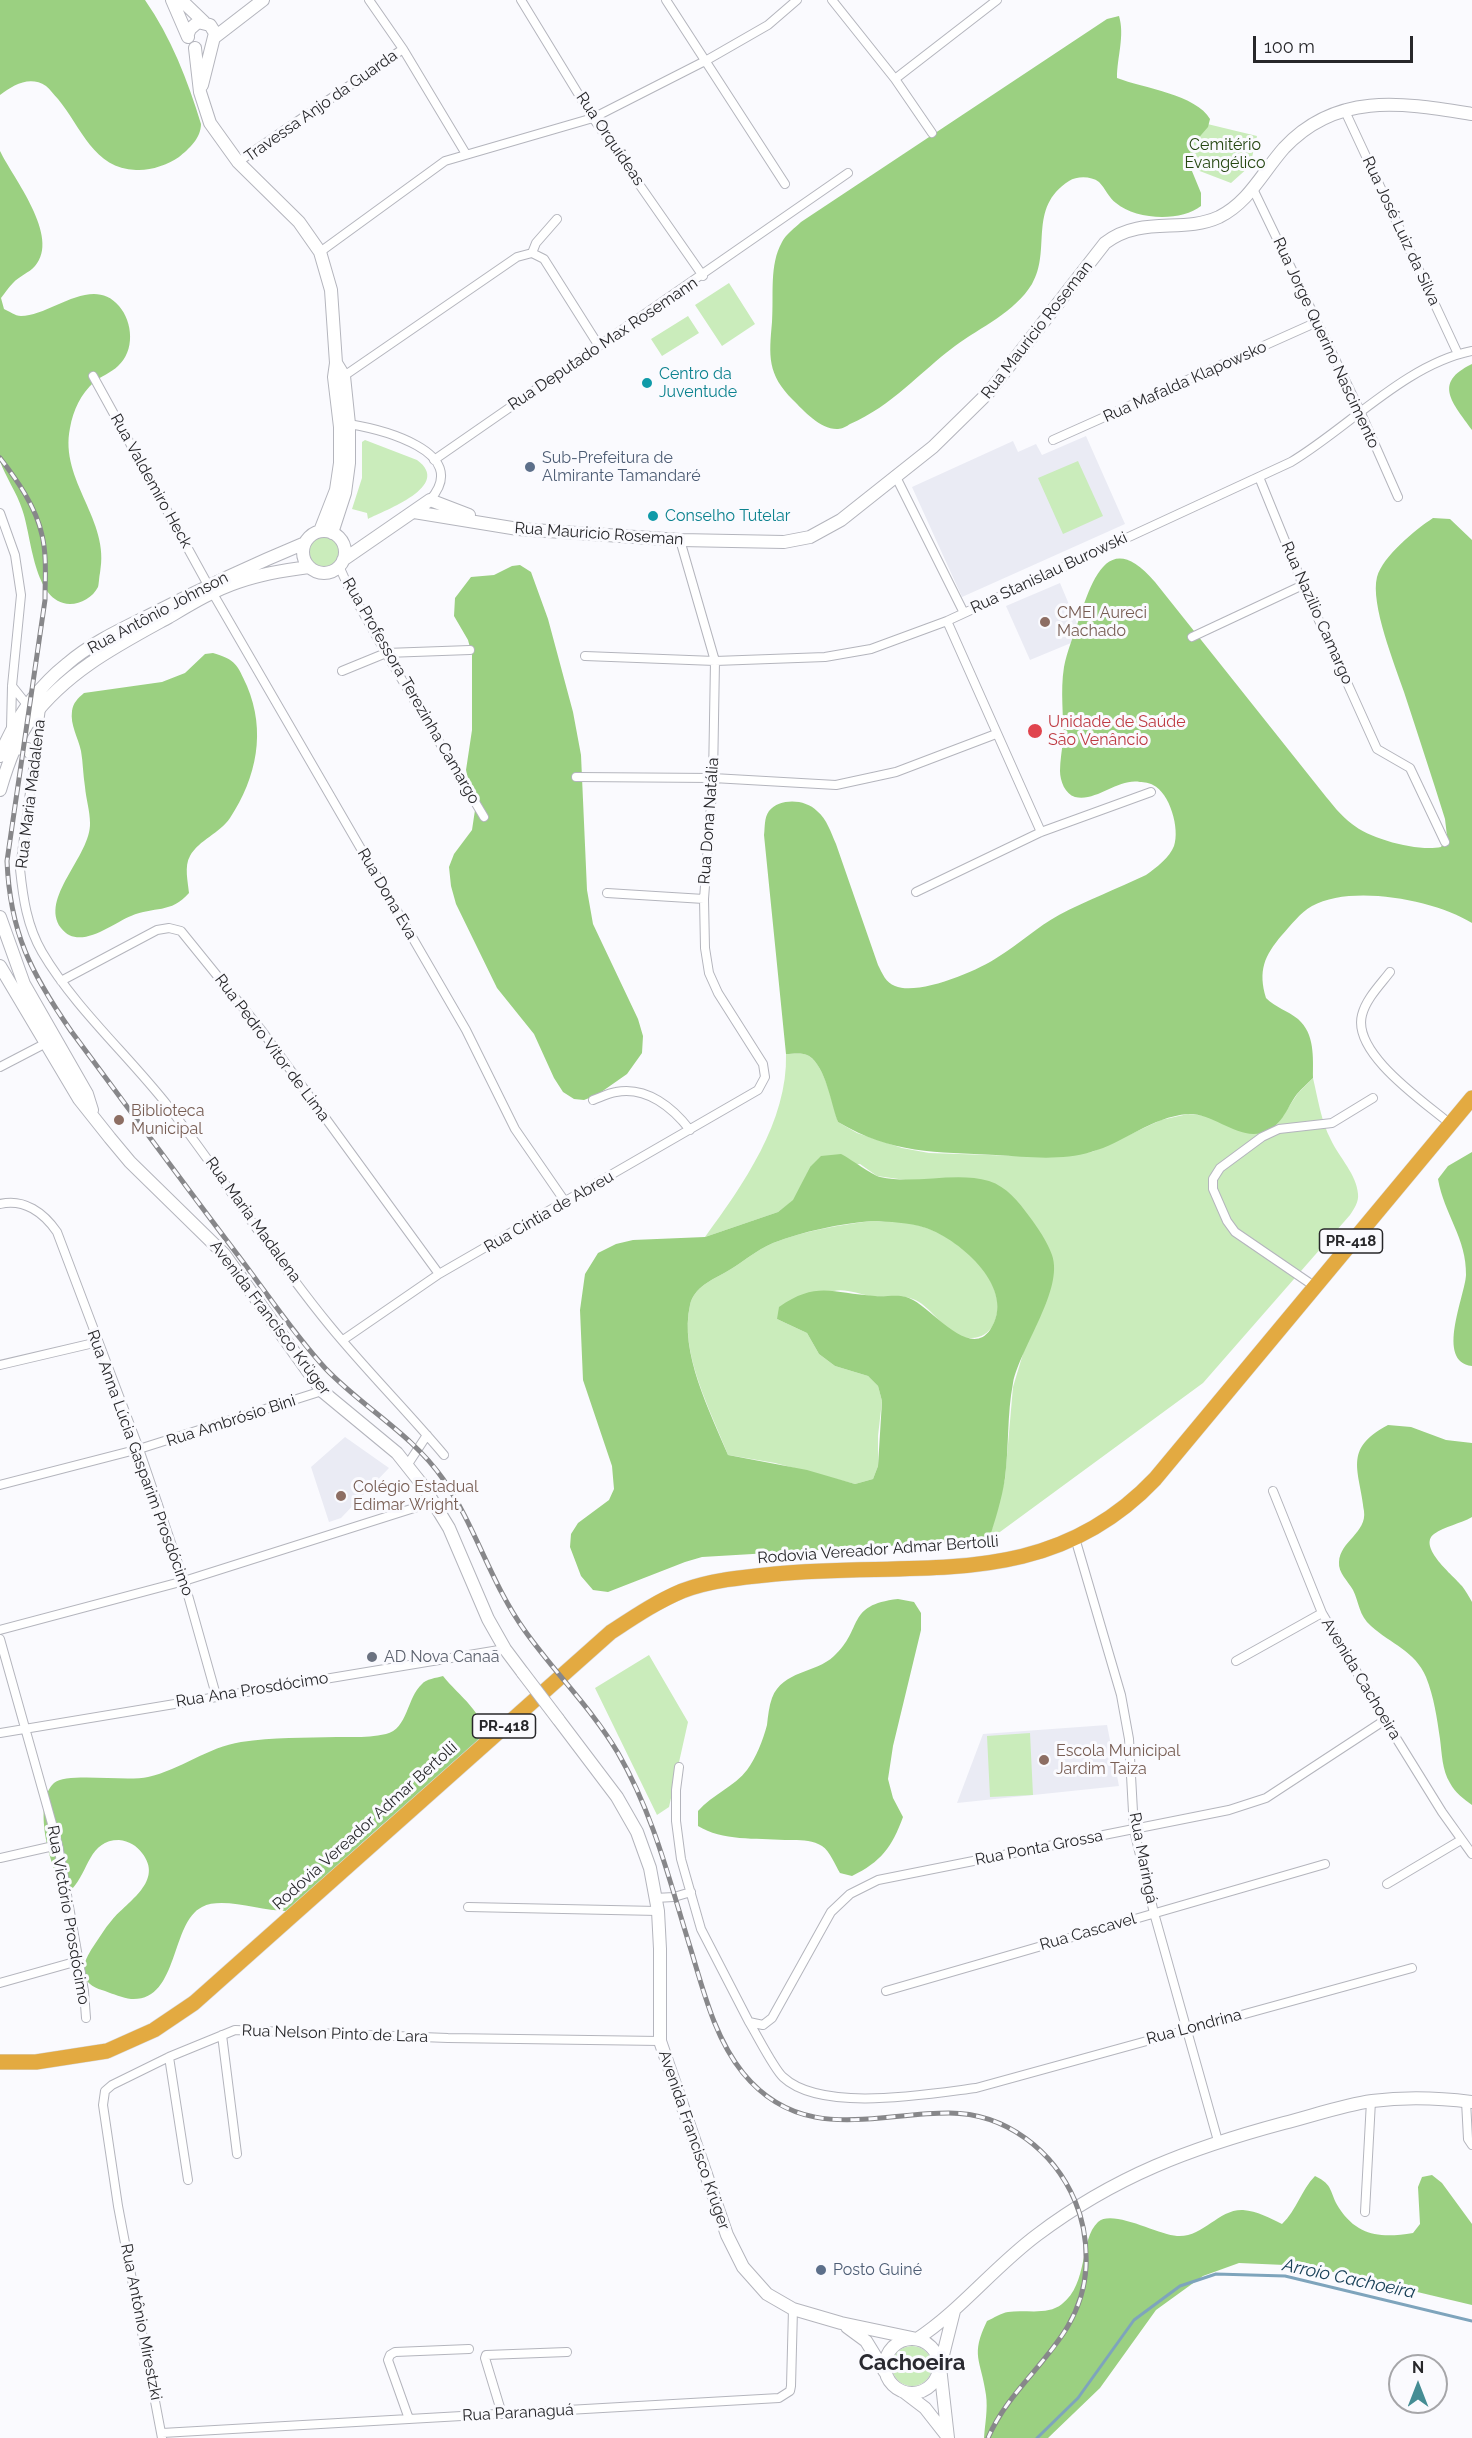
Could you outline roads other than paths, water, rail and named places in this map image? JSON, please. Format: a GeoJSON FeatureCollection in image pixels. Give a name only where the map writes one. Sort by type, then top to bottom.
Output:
{"type":"FeatureCollection","features":[{"type":"Feature","properties":{"kind":"highway","name":"Rodovia Vereador Admar Bertolli"},"geometry":{"type":"LineString","coordinates":[[0,2062],[36,2062],[107,2051],[154,2030],[194,2003],[611,1632],[643,1610],[683,1591],[738,1577],[819,1569],[902,1570],[985,1564],[1024,1557],[1075,1538],[1137,1498],[1472,1098]]}},
{"type":"Feature","properties":{"kind":"main road"},"geometry":{"type":"LineString","coordinates":[[172,0],[191,44],[195,48],[200,92],[210,123],[238,162],[299,222],[320,252],[331,290],[336,363],[349,424],[349,463],[345,492],[331,535]]}},
{"type":"Feature","properties":{"kind":"main road"},"geometry":{"type":"LineString","coordinates":[[181,0],[213,28],[214,40],[200,92]]}},
{"type":"Feature","properties":{"kind":"main road"},"geometry":{"type":"LineString","coordinates":[[195,48],[206,49],[242,15],[263,0]]}},
{"type":"Feature","properties":{"kind":"main road"},"geometry":{"type":"LineString","coordinates":[[188,34],[193,25],[242,15]]}},
{"type":"Feature","properties":{"kind":"main road","name":"Rua Mauricio Roseman"},"geometry":{"type":"LineString","coordinates":[[430,500],[487,522],[518,530],[680,540],[784,542],[810,537],[841,520],[933,447],[990,392],[1105,243],[1118,233],[1134,228],[1216,218],[1237,207],[1285,148],[1323,118],[1344,109],[1386,104],[1423,106],[1472,114]]}},
{"type":"Feature","properties":{"kind":"main road"},"geometry":{"type":"LineString","coordinates":[[339,376],[340,463],[331,535],[345,554],[341,563]]}},
{"type":"Feature","properties":{"kind":"main road"},"geometry":{"type":"LineString","coordinates":[[373,538],[331,535],[308,537],[303,556],[309,567],[321,572],[334,570],[373,538],[430,500]]}},
{"type":"Feature","properties":{"kind":"main road","name":"Rua Mauricio Roseman"},"geometry":{"type":"LineString","coordinates":[[414,512],[487,522]]}},
{"type":"Feature","properties":{"kind":"main road","name":"Rua Antônio Johnson"},"geometry":{"type":"LineString","coordinates":[[34,710],[66,664],[85,651],[111,635],[305,543]]}},
{"type":"Feature","properties":{"kind":"main road","name":"Rua Antônio Johnson"},"geometry":{"type":"LineString","coordinates":[[210,589],[265,574],[309,567]]}},
{"type":"Feature","properties":{"kind":"main road"},"geometry":{"type":"LineString","coordinates":[[0,756],[11,728],[34,710]]}},
{"type":"Feature","properties":{"kind":"main road"},"geometry":{"type":"LineString","coordinates":[[0,790],[6,768],[34,710]]}},
{"type":"Feature","properties":{"kind":"main road"},"geometry":{"type":"LineString","coordinates":[[16,748],[28,749],[34,759]]}},
{"type":"Feature","properties":{"kind":"main road","name":"Avenida Francisco Krüger"},"geometry":{"type":"LineString","coordinates":[[1,924],[24,984],[50,1040]]}},
{"type":"Feature","properties":{"kind":"main road","name":"Avenida Francisco Krüger"},"geometry":{"type":"LineString","coordinates":[[0,966],[87,1094],[93,1115],[130,1162],[224,1254],[322,1391],[380,1437],[408,1464],[434,1502],[448,1528],[488,1619],[505,1648],[617,1797],[637,1832],[650,1868],[658,1911],[660,2041],[691,2135],[743,2267],[767,2294],[793,2309],[841,2323],[916,2339]]}},
{"type":"Feature","properties":{"kind":"main road"},"geometry":{"type":"LineString","coordinates":[[916,2339],[937,2326],[997,2267],[1037,2234],[1135,2174],[1171,2158],[1218,2141],[1371,2101],[1421,2099],[1469,2101]]}},
{"type":"Feature","properties":{"kind":"main road"},"geometry":{"type":"LineString","coordinates":[[904,2392],[921,2392],[928,2388],[938,2375],[955,2310]]}},
{"type":"Feature","properties":{"kind":"main road","name":"Avenida Francisco Krüger"},"geometry":{"type":"LineString","coordinates":[[841,2323],[866,2341],[885,2372]]}},
{"type":"Feature","properties":{"kind":"main road"},"geometry":{"type":"LineString","coordinates":[[908,2339],[916,2339],[931,2345],[936,2352],[940,2367],[948,2438],[925,2408],[892,2385],[885,2372],[887,2355],[892,2347],[908,2339]]}},
{"type":"Feature","properties":{"kind":"street"},"geometry":{"type":"LineString","coordinates":[[369,0],[403,49],[466,154]]}},
{"type":"Feature","properties":{"kind":"street","name":"Rua Orquídeas"},"geometry":{"type":"LineString","coordinates":[[521,0],[593,118],[703,276]]}},
{"type":"Feature","properties":{"kind":"street"},"geometry":{"type":"LineString","coordinates":[[666,0],[707,60],[785,184]]}},
{"type":"Feature","properties":{"kind":"street"},"geometry":{"type":"LineString","coordinates":[[320,252],[445,160],[593,118],[707,60],[768,25],[798,0]]}},
{"type":"Feature","properties":{"kind":"street"},"geometry":{"type":"LineString","coordinates":[[832,0],[895,79],[932,133]]}},
{"type":"Feature","properties":{"kind":"street"},"geometry":{"type":"LineString","coordinates":[[895,79],[997,0]]}},
{"type":"Feature","properties":{"kind":"street","name":"Travessa Anjo da Guarda"},"geometry":{"type":"LineString","coordinates":[[238,162],[403,49]]}},
{"type":"Feature","properties":{"kind":"street","name":"Rua José Luiz da Silva"},"geometry":{"type":"LineString","coordinates":[[1344,109],[1458,354]]}},
{"type":"Feature","properties":{"kind":"street","name":"Rua Deputado Max Rosemann"},"geometry":{"type":"LineString","coordinates":[[434,460],[703,276],[848,173]]}},
{"type":"Feature","properties":{"kind":"street","name":"Rua Jorge Querino Nascimento"},"geometry":{"type":"LineString","coordinates":[[1253,189],[1360,411],[1398,497]]}},
{"type":"Feature","properties":{"kind":"street"},"geometry":{"type":"LineString","coordinates":[[532,253],[536,243],[556,219]]}},
{"type":"Feature","properties":{"kind":"street"},"geometry":{"type":"LineString","coordinates":[[339,376],[518,257],[532,253],[544,259],[599,346]]}},
{"type":"Feature","properties":{"kind":"street","name":"Rua Mafalda Klapowsko"},"geometry":{"type":"LineString","coordinates":[[1053,440],[1317,322]]}},
{"type":"Feature","properties":{"kind":"street","name":"Rua Stanislau Burowski"},"geometry":{"type":"LineString","coordinates":[[585,656],[715,661],[825,657],[871,649],[947,621],[1020,585],[1259,477],[1318,445],[1387,392],[1458,354],[1472,351]]}},
{"type":"Feature","properties":{"kind":"street","name":"Rua Valdemiro Heck"},"geometry":{"type":"LineString","coordinates":[[93,376],[210,589]]}},
{"type":"Feature","properties":{"kind":"street"},"geometry":{"type":"LineString","coordinates":[[349,424],[378,429],[426,450],[434,460],[440,479],[438,488],[430,500]]}},
{"type":"Feature","properties":{"kind":"street"},"geometry":{"type":"LineString","coordinates":[[895,475],[964,613]]}},
{"type":"Feature","properties":{"kind":"street","name":"Rua Nazilio Camargo"},"geometry":{"type":"LineString","coordinates":[[1259,477],[1303,585],[1377,749],[1410,768],[1445,842]]}},
{"type":"Feature","properties":{"kind":"street"},"geometry":{"type":"LineString","coordinates":[[0,513],[15,555],[21,596],[12,686],[11,728]]}},
{"type":"Feature","properties":{"kind":"street","name":"Rua Dona Natália"},"geometry":{"type":"LineString","coordinates":[[680,540],[715,661],[713,778],[704,899],[705,948],[709,973],[718,993],[763,1064],[765,1077],[759,1090]]}},
{"type":"Feature","properties":{"kind":"street","name":"Rua Professora Terezinha Camargo"},"geometry":{"type":"LineString","coordinates":[[341,563],[348,586],[484,817]]}},
{"type":"Feature","properties":{"kind":"street"},"geometry":{"type":"LineString","coordinates":[[1192,637],[1303,585]]}},
{"type":"Feature","properties":{"kind":"street","name":"Rua Dona Eva"},"geometry":{"type":"LineString","coordinates":[[210,589],[466,1030],[515,1130],[566,1203]]}},
{"type":"Feature","properties":{"kind":"street"},"geometry":{"type":"LineString","coordinates":[[947,621],[1041,832]]}},
{"type":"Feature","properties":{"kind":"street"},"geometry":{"type":"LineString","coordinates":[[342,671],[386,653],[470,650]]}},
{"type":"Feature","properties":{"kind":"street"},"geometry":{"type":"LineString","coordinates":[[12,686],[34,710]]}},
{"type":"Feature","properties":{"kind":"street","name":"Rua Maria Madalena"},"geometry":{"type":"LineString","coordinates":[[34,710],[37,743],[20,869],[29,925],[41,950],[62,981],[143,1074],[189,1133],[324,1319],[444,1455]]}},
{"type":"Feature","properties":{"kind":"street"},"geometry":{"type":"LineString","coordinates":[[576,777],[713,778],[836,785],[896,772],[996,734]]}},
{"type":"Feature","properties":{"kind":"street"},"geometry":{"type":"LineString","coordinates":[[916,892],[1041,832],[1151,792]]}},
{"type":"Feature","properties":{"kind":"street"},"geometry":{"type":"LineString","coordinates":[[607,893],[704,899]]}},
{"type":"Feature","properties":{"kind":"street","name":"Rua Pedro Vitor de Lima"},"geometry":{"type":"LineString","coordinates":[[62,981],[157,930],[170,928],[181,931],[262,1031],[439,1274]]}},
{"type":"Feature","properties":{"kind":"street"},"geometry":{"type":"LineString","coordinates":[[1390,972],[1368,1002],[1362,1016],[1361,1031],[1368,1047],[1390,1072],[1449,1123]]}},
{"type":"Feature","properties":{"kind":"street"},"geometry":{"type":"LineString","coordinates":[[0,1067],[50,1040]]}},
{"type":"Feature","properties":{"kind":"street","name":"Rua Cíntia de Abreu"},"geometry":{"type":"LineString","coordinates":[[343,1340],[439,1274],[759,1090]]}},
{"type":"Feature","properties":{"kind":"street"},"geometry":{"type":"LineString","coordinates":[[593,1100],[615,1092],[639,1092],[667,1104],[690,1130]]}},
{"type":"Feature","properties":{"kind":"street"},"geometry":{"type":"LineString","coordinates":[[1314,1286],[1235,1232],[1227,1221],[1213,1189],[1213,1179],[1220,1168],[1262,1137],[1279,1130],[1332,1123],[1373,1098]]}},
{"type":"Feature","properties":{"kind":"street","name":"Rua Anna Lúcia Gasparim Prosdócimo"},"geometry":{"type":"LineString","coordinates":[[0,1204],[21,1202],[50,1222],[57,1232],[139,1449],[184,1581],[216,1695]]}},
{"type":"Feature","properties":{"kind":"street"},"geometry":{"type":"LineString","coordinates":[[0,1365],[98,1342]]}},
{"type":"Feature","properties":{"kind":"street","name":"Rua Ambrósio Bini"},"geometry":{"type":"LineString","coordinates":[[0,1485],[139,1449],[322,1391]]}},
{"type":"Feature","properties":{"kind":"street"},"geometry":{"type":"LineString","coordinates":[[408,1464],[427,1435]]}},
{"type":"Feature","properties":{"kind":"street","name":"Avenida Cachoeira"},"geometry":{"type":"LineString","coordinates":[[1273,1491],[1322,1612],[1385,1720],[1472,1854]]}},
{"type":"Feature","properties":{"kind":"street"},"geometry":{"type":"LineString","coordinates":[[0,1630],[184,1581],[434,1502]]}},
{"type":"Feature","properties":{"kind":"street","name":"Rua Maringá"},"geometry":{"type":"LineString","coordinates":[[1075,1538],[1121,1695],[1129,1739],[1134,1830],[1154,1912],[1218,2141]]}},
{"type":"Feature","properties":{"kind":"street"},"geometry":{"type":"LineString","coordinates":[[1236,1661],[1322,1612]]}},
{"type":"Feature","properties":{"kind":"street","name":"Rua Victório Prosdócimo"},"geometry":{"type":"LineString","coordinates":[[0,1639],[58,1845],[86,2018]]}},
{"type":"Feature","properties":{"kind":"street","name":"Rua Ana Prosdócimo"},"geometry":{"type":"LineString","coordinates":[[0,1732],[505,1648]]}},
{"type":"Feature","properties":{"kind":"street","name":"Rua Ponta Grossa"},"geometry":{"type":"LineString","coordinates":[[749,2022],[763,2025],[772,2018],[831,1912],[850,1894],[878,1880],[1229,1810],[1266,1798],[1385,1720]]}},
{"type":"Feature","properties":{"kind":"street","name":"Rua Londrina"},"geometry":{"type":"LineString","coordinates":[[679,1767],[676,1821],[681,1859],[701,1929],[749,2022],[783,2077],[813,2093],[858,2099],[976,2088],[1412,1968]]}},
{"type":"Feature","properties":{"kind":"street"},"geometry":{"type":"LineString","coordinates":[[1388,1884],[1461,1840]]}},
{"type":"Feature","properties":{"kind":"street"},"geometry":{"type":"LineString","coordinates":[[0,1858],[58,1845]]}},
{"type":"Feature","properties":{"kind":"street","name":"Rua Cascavel"},"geometry":{"type":"LineString","coordinates":[[886,1991],[1325,1864]]}},
{"type":"Feature","properties":{"kind":"street"},"geometry":{"type":"LineString","coordinates":[[655,1898],[674,1897],[691,1892]]}},
{"type":"Feature","properties":{"kind":"street"},"geometry":{"type":"LineString","coordinates":[[468,1907],[658,1911]]}},
{"type":"Feature","properties":{"kind":"street"},"geometry":{"type":"LineString","coordinates":[[0,1983],[78,1960]]}},
{"type":"Feature","properties":{"kind":"street","name":"Rua Nelson Pinto de Lara"},"geometry":{"type":"LineString","coordinates":[[118,2206],[103,2105],[105,2091],[112,2085],[169,2057],[235,2030],[448,2038],[660,2041]]}},
{"type":"Feature","properties":{"kind":"street"},"geometry":{"type":"LineString","coordinates":[[222,2035],[237,2154]]}},
{"type":"Feature","properties":{"kind":"street"},"geometry":{"type":"LineString","coordinates":[[169,2057],[188,2180]]}},
{"type":"Feature","properties":{"kind":"street"},"geometry":{"type":"LineString","coordinates":[[1365,2211],[1371,2101]]}},
{"type":"Feature","properties":{"kind":"street"},"geometry":{"type":"LineString","coordinates":[[1469,2101],[1468,2139],[1472,2145]]}},
{"type":"Feature","properties":{"kind":"street","name":"Rua Antônio Mirestzki"},"geometry":{"type":"LineString","coordinates":[[118,2206],[162,2436]]}},
{"type":"Feature","properties":{"kind":"street","name":"Rua Paranaguá"},"geometry":{"type":"LineString","coordinates":[[162,2436],[779,2398],[790,2391],[791,2386],[793,2309]]}},
{"type":"Feature","properties":{"kind":"street"},"geometry":{"type":"LineString","coordinates":[[409,2419],[388,2360],[390,2355],[395,2352],[469,2349]]}},
{"type":"Feature","properties":{"kind":"street"},"geometry":{"type":"LineString","coordinates":[[502,2414],[486,2355],[567,2352]]}},
{"type":"Feature","properties":{"kind":"waterway","name":"Arroio Cachoeira"},"geometry":{"type":"LineString","coordinates":[[1037,2438],[1078,2398],[1134,2320],[1180,2286],[1216,2274],[1285,2276],[1472,2321]]}},
{"type":"Feature","properties":{"kind":"railway"},"geometry":{"type":"LineString","coordinates":[[0,458],[31,504],[44,543],[45,600],[7,861],[9,887],[18,931],[34,971],[71,1031],[302,1341],[339,1382],[417,1448],[431,1463],[455,1497],[513,1613],[597,1721],[631,1777],[660,1850],[711,2014],[725,2045],[743,2073],[765,2095],[789,2109],[814,2117],[840,2120],[949,2113],[990,2120],[1026,2138],[1041,2151],[1066,2183],[1081,2217],[1084,2233],[1086,2267],[1082,2294],[1073,2317],[1060,2338],[1014,2395],[988,2438]]}},
{"type":"Feature","properties":{"kind":"place","name":"Centro da Juventude"},"geometry":{"type":"Point","coordinates":[647,383]}},
{"type":"Feature","properties":{"kind":"place","name":"Sub-Prefeitura de Almirante Tamandaré"},"geometry":{"type":"Point","coordinates":[530,467]}},
{"type":"Feature","properties":{"kind":"place","name":"Conselho Tutelar"},"geometry":{"type":"Point","coordinates":[653,516]}},
{"type":"Feature","properties":{"kind":"place","name":"CMEI Aureci Machado"},"geometry":{"type":"Point","coordinates":[1045,622]}},
{"type":"Feature","properties":{"kind":"place","name":"Unidade de Saúde São Venâncio"},"geometry":{"type":"Point","coordinates":[1035,731]}},
{"type":"Feature","properties":{"kind":"place","name":"Biblioteca Municipal"},"geometry":{"type":"Point","coordinates":[119,1120]}},
{"type":"Feature","properties":{"kind":"place","name":"Colégio Estadual Edimar Wright"},"geometry":{"type":"Point","coordinates":[341,1496]}},
{"type":"Feature","properties":{"kind":"place","name":"AD Nova Canaã"},"geometry":{"type":"Point","coordinates":[372,1657]}},
{"type":"Feature","properties":{"kind":"place","name":"Escola Municipal Jardim Taiza"},"geometry":{"type":"Point","coordinates":[1044,1760]}},
{"type":"Feature","properties":{"kind":"place","name":"Posto Guiné"},"geometry":{"type":"Point","coordinates":[821,2270]}},
{"type":"Feature","properties":{"kind":"district","name":"Cachoeira"},"geometry":{"type":"Point","coordinates":[912,2363]}},
{"type":"Feature","properties":{"kind":"park label","name":"Cemitério Evangélico"},"geometry":{"type":"Point","coordinates":[1225,154]}}]}
